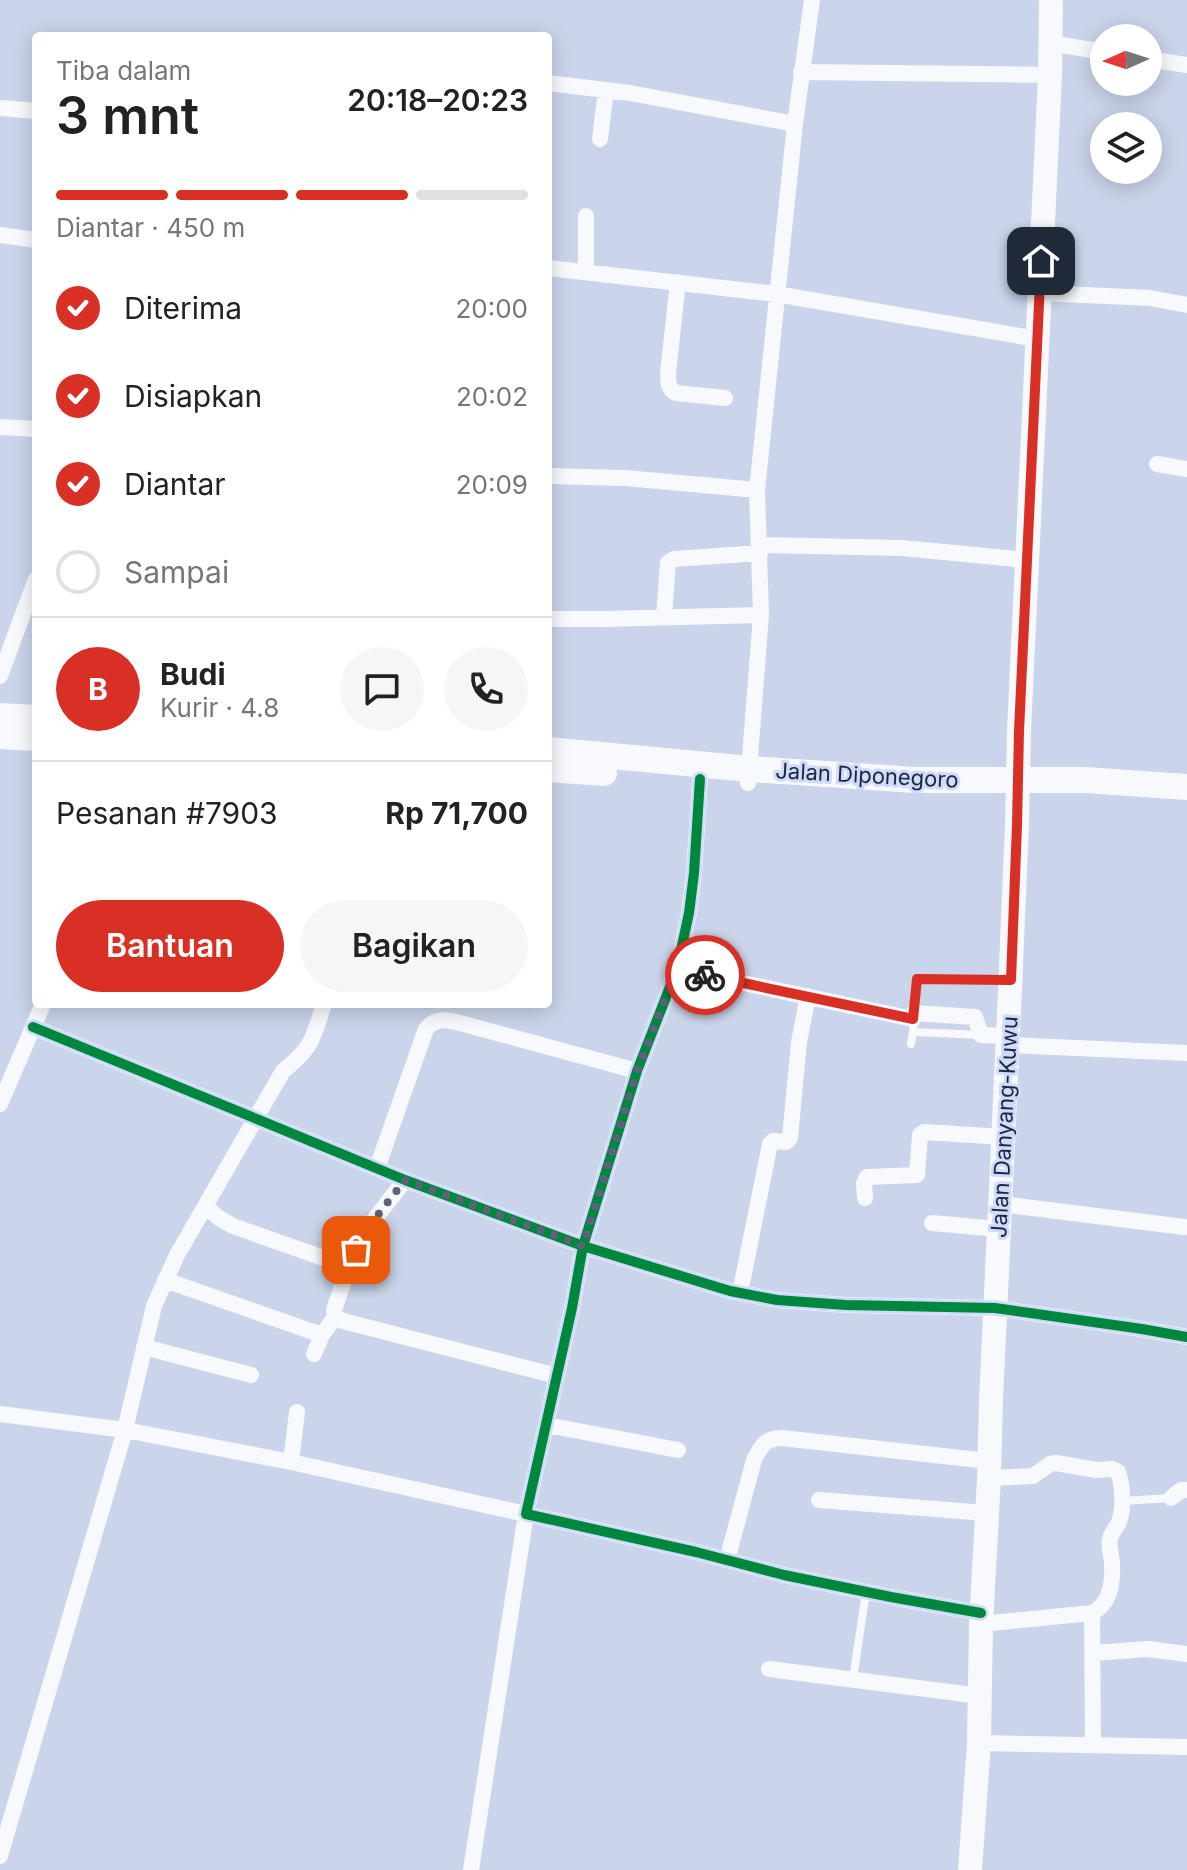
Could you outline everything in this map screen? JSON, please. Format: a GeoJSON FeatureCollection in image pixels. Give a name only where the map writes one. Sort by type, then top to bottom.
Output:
{"type":"FeatureCollection","features":[{"type":"Feature","properties":{"kind":"main road"},"geometry":{"type":"LineString","coordinates":[[0,716],[32,718]]}},
{"type":"Feature","properties":{"kind":"main road"},"geometry":{"type":"LineString","coordinates":[[0,736],[32,738]]}},
{"type":"Feature","properties":{"kind":"main road","name":"Jalan Diponegoro"},"geometry":{"type":"LineString","coordinates":[[552,751],[843,790],[1017,786],[1085,780],[1187,787]]}},
{"type":"Feature","properties":{"kind":"main road","name":"Jalan Diponegoro"},"geometry":{"type":"LineString","coordinates":[[552,769],[700,779],[749,776]]}},
{"type":"Feature","properties":{"kind":"main road","name":"Jalan Diponegoro"},"geometry":{"type":"LineString","coordinates":[[1017,786],[1054,793],[1187,801]]}},
{"type":"Feature","properties":{"kind":"street"},"geometry":{"type":"LineString","coordinates":[[749,776],[761,615],[757,490],[795,124],[812,0]]}},
{"type":"Feature","properties":{"kind":"street","name":"Jalan Danyang-Kuwu"},"geometry":{"type":"LineString","coordinates":[[970,1870],[979,1743],[981,1618],[1051,0]]}},
{"type":"Feature","properties":{"kind":"street"},"geometry":{"type":"LineString","coordinates":[[1049,43],[1090,50]]}},
{"type":"Feature","properties":{"kind":"street"},"geometry":{"type":"LineString","coordinates":[[1162,61],[1187,65]]}},
{"type":"Feature","properties":{"kind":"street"},"geometry":{"type":"LineString","coordinates":[[801,72],[1050,75]]}},
{"type":"Feature","properties":{"kind":"street"},"geometry":{"type":"LineString","coordinates":[[552,83],[606,90],[795,124]]}},
{"type":"Feature","properties":{"kind":"street"},"geometry":{"type":"LineString","coordinates":[[600,139],[606,90]]}},
{"type":"Feature","properties":{"kind":"street"},"geometry":{"type":"LineString","coordinates":[[0,108],[32,111]]}},
{"type":"Feature","properties":{"kind":"street"},"geometry":{"type":"LineString","coordinates":[[586,216],[586,272]]}},
{"type":"Feature","properties":{"kind":"street"},"geometry":{"type":"LineString","coordinates":[[0,235],[32,239]]}},
{"type":"Feature","properties":{"kind":"street"},"geometry":{"type":"LineString","coordinates":[[552,268],[776,294],[1037,339]]}},
{"type":"Feature","properties":{"kind":"street"},"geometry":{"type":"LineString","coordinates":[[678,282],[668,384],[676,393],[725,398]]}},
{"type":"Feature","properties":{"kind":"street"},"geometry":{"type":"LineString","coordinates":[[1039,293],[1150,298],[1187,305]]}},
{"type":"Feature","properties":{"kind":"street"},"geometry":{"type":"LineString","coordinates":[[0,427],[32,429]]}},
{"type":"Feature","properties":{"kind":"street"},"geometry":{"type":"LineString","coordinates":[[1157,464],[1187,469]]}},
{"type":"Feature","properties":{"kind":"street"},"geometry":{"type":"LineString","coordinates":[[552,476],[625,478],[757,490]]}},
{"type":"Feature","properties":{"kind":"street"},"geometry":{"type":"LineString","coordinates":[[664,617],[668,563],[674,559],[760,549],[902,548],[1027,560]]}},
{"type":"Feature","properties":{"kind":"street"},"geometry":{"type":"LineString","coordinates":[[0,676],[32,590]]}},
{"type":"Feature","properties":{"kind":"street"},"geometry":{"type":"LineString","coordinates":[[552,619],[761,615]]}},
{"type":"Feature","properties":{"kind":"street"},"geometry":{"type":"LineString","coordinates":[[471,1870],[526,1514],[583,1246],[637,1071],[677,969],[694,873],[700,779]]}},
{"type":"Feature","properties":{"kind":"street"},"geometry":{"type":"LineString","coordinates":[[677,969],[913,1021],[975,1017],[981,1035],[1008,1040],[1187,1053]]}},
{"type":"Feature","properties":{"kind":"street"},"geometry":{"type":"LineString","coordinates":[[740,1293],[770,1144],[773,1141],[786,1142],[790,1138],[799,1042],[808,996]]}},
{"type":"Feature","properties":{"kind":"street"},"geometry":{"type":"LineString","coordinates":[[0,1104],[41,1008]]}},
{"type":"Feature","properties":{"kind":"street"},"geometry":{"type":"LineString","coordinates":[[0,1856],[125,1430],[154,1306],[205,1206],[283,1071],[302,1056],[313,1039],[323,1008]]}},
{"type":"Feature","properties":{"kind":"street"},"geometry":{"type":"LineString","coordinates":[[377,1168],[426,1029],[434,1021],[446,1020],[637,1071]]}},
{"type":"Feature","properties":{"kind":"street"},"geometry":{"type":"LineString","coordinates":[[33,1027],[405,1180],[583,1246],[740,1293],[777,1300],[846,1305],[995,1308],[1187,1337]]}},
{"type":"Feature","properties":{"kind":"street"},"geometry":{"type":"LineString","coordinates":[[865,1198],[864,1183],[867,1177],[917,1175],[920,1135],[924,1132],[1004,1137]]}},
{"type":"Feature","properties":{"kind":"street"},"geometry":{"type":"LineString","coordinates":[[314,1354],[322,1335],[335,1317],[334,1310],[363,1234],[405,1180]]}},
{"type":"Feature","properties":{"kind":"street"},"geometry":{"type":"LineString","coordinates":[[1001,1204],[1184,1227]]}},
{"type":"Feature","properties":{"kind":"street"},"geometry":{"type":"LineString","coordinates":[[205,1206],[233,1226],[349,1267]]}},
{"type":"Feature","properties":{"kind":"street"},"geometry":{"type":"LineString","coordinates":[[932,1223],[999,1229]]}},
{"type":"Feature","properties":{"kind":"street"},"geometry":{"type":"LineString","coordinates":[[165,1280],[322,1335]]}},
{"type":"Feature","properties":{"kind":"street"},"geometry":{"type":"LineString","coordinates":[[335,1317],[557,1376]]}},
{"type":"Feature","properties":{"kind":"street"},"geometry":{"type":"LineString","coordinates":[[144,1347],[251,1375]]}},
{"type":"Feature","properties":{"kind":"street"},"geometry":{"type":"LineString","coordinates":[[291,1462],[297,1412]]}},
{"type":"Feature","properties":{"kind":"street"},"geometry":{"type":"LineString","coordinates":[[0,1414],[125,1430],[291,1462],[981,1618],[1092,1613],[1102,1607],[1109,1593],[1113,1568],[1110,1539],[1120,1520],[1120,1477],[1112,1469],[1096,1470],[1056,1463],[1033,1476],[782,1438],[768,1439],[754,1460],[727,1560]]}},
{"type":"Feature","properties":{"kind":"street"},"geometry":{"type":"LineString","coordinates":[[547,1425],[678,1450]]}},
{"type":"Feature","properties":{"kind":"street"},"geometry":{"type":"LineString","coordinates":[[1171,1498],[1181,1490],[1187,1490]]}},
{"type":"Feature","properties":{"kind":"street"},"geometry":{"type":"LineString","coordinates":[[819,1500],[987,1513]]}},
{"type":"Feature","properties":{"kind":"street"},"geometry":{"type":"LineString","coordinates":[[1092,1613],[1093,1745]]}},
{"type":"Feature","properties":{"kind":"street"},"geometry":{"type":"LineString","coordinates":[[1093,1653],[1148,1649],[1187,1654]]}},
{"type":"Feature","properties":{"kind":"street"},"geometry":{"type":"LineString","coordinates":[[769,1669],[981,1696]]}},
{"type":"Feature","properties":{"kind":"street"},"geometry":{"type":"LineString","coordinates":[[979,1743],[1187,1747]]}},
{"type":"Feature","properties":{"kind":"lane"},"geometry":{"type":"LineString","coordinates":[[911,1044],[917,979],[1011,980]]}},
{"type":"Feature","properties":{"kind":"lane"},"geometry":{"type":"LineString","coordinates":[[1122,1501],[1171,1498]]}},
{"type":"Feature","properties":{"kind":"lane"},"geometry":{"type":"LineString","coordinates":[[853,1679],[866,1592]]}},
{"type":"Feature","properties":{"kind":"cycle path"},"geometry":{"type":"LineString","coordinates":[[700,779],[694,873],[677,969],[637,1071],[583,1246],[526,1514],[784,1575],[981,1613]]}},
{"type":"Feature","properties":{"kind":"cycle path"},"geometry":{"type":"LineString","coordinates":[[33,1027],[405,1180],[583,1246],[730,1291],[777,1300],[846,1305],[995,1308],[1187,1337]]}},
{"type":"Feature","properties":{"kind":"way so far"},"geometry":{"type":"LineString","coordinates":[[356,1250],[363,1234],[405,1180],[583,1246],[637,1071],[677,969],[705,975]]}},
{"type":"Feature","properties":{"kind":"route"},"geometry":{"type":"LineString","coordinates":[[705,975],[913,1019],[917,979],[1011,980],[1041,261]]}}]}
